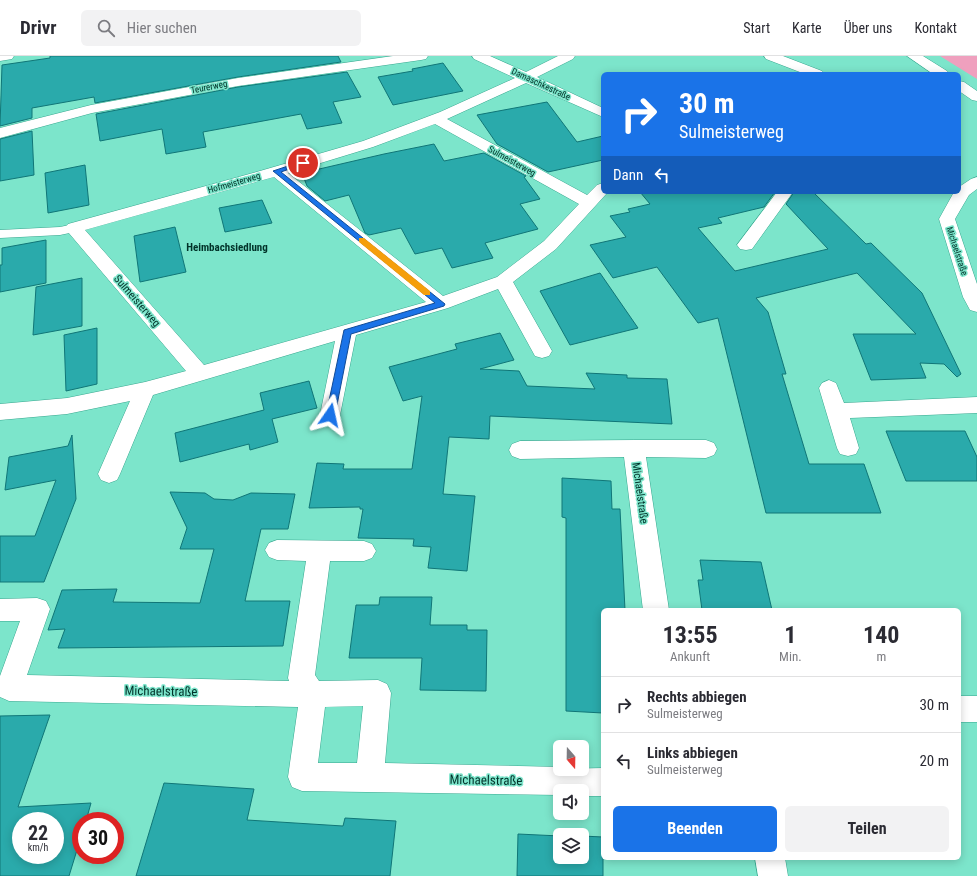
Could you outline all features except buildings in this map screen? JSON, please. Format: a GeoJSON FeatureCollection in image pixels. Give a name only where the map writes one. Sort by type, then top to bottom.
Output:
{"type":"FeatureCollection","features":[{"type":"Feature","properties":{"kind":"street"},"geometry":{"type":"LineString","coordinates":[[0,57],[7,56]]}},
{"type":"Feature","properties":{"kind":"street","name":"Teurerweg"},"geometry":{"type":"LineString","coordinates":[[0,133],[91,109],[230,83],[421,56]]}},
{"type":"Feature","properties":{"kind":"street","name":"Damaschkestraße"},"geometry":{"type":"LineString","coordinates":[[479,56],[601,111]]}},
{"type":"Feature","properties":{"kind":"street","name":"Hofmeisterweg"},"geometry":{"type":"LineString","coordinates":[[74,228],[369,143],[436,119],[527,78],[568,56]]}},
{"type":"Feature","properties":{"kind":"street"},"geometry":{"type":"LineString","coordinates":[[771,56],[812,72]]}},
{"type":"Feature","properties":{"kind":"street"},"geometry":{"type":"LineString","coordinates":[[914,56],[939,72]]}},
{"type":"Feature","properties":{"kind":"street"},"geometry":{"type":"LineString","coordinates":[[961,86],[977,97]]}},
{"type":"Feature","properties":{"kind":"street","name":"Sulmeisterweg"},"geometry":{"type":"LineString","coordinates":[[436,119],[589,203]]}},
{"type":"Feature","properties":{"kind":"street"},"geometry":{"type":"LineString","coordinates":[[276,171],[441,304]]}},
{"type":"Feature","properties":{"kind":"street","name":"Michaelstraße"},"geometry":{"type":"LineString","coordinates":[[961,194],[977,182]]}},
{"type":"Feature","properties":{"kind":"street"},"geometry":{"type":"LineString","coordinates":[[0,412],[67,406],[144,390],[441,304],[503,281],[550,245],[601,190]]}},
{"type":"Feature","properties":{"kind":"street"},"geometry":{"type":"LineString","coordinates":[[746,245],[784,194]]}},
{"type":"Feature","properties":{"kind":"street","name":"Michaelstraße"},"geometry":{"type":"LineString","coordinates":[[961,194],[947,219],[972,297],[977,306]]}},
{"type":"Feature","properties":{"kind":"street","name":"Sulmeisterweg"},"geometry":{"type":"LineString","coordinates":[[74,228],[200,374]]}},
{"type":"Feature","properties":{"kind":"street"},"geometry":{"type":"LineString","coordinates":[[503,281],[542,351]]}},
{"type":"Feature","properties":{"kind":"street"},"geometry":{"type":"LineString","coordinates":[[330,415],[347,332]]}},
{"type":"Feature","properties":{"kind":"street"},"geometry":{"type":"LineString","coordinates":[[829,388],[848,448]]}},
{"type":"Feature","properties":{"kind":"street"},"geometry":{"type":"LineString","coordinates":[[109,474],[144,390]]}},
{"type":"Feature","properties":{"kind":"street"},"geometry":{"type":"LineString","coordinates":[[837,411],[977,405]]}},
{"type":"Feature","properties":{"kind":"street","name":"Michaelstraße"},"geometry":{"type":"LineString","coordinates":[[634,448],[656,608]]}},
{"type":"Feature","properties":{"kind":"street","name":"Michaelstraße"},"geometry":{"type":"LineString","coordinates":[[520,450],[634,448],[706,449]]}},
{"type":"Feature","properties":{"kind":"street"},"geometry":{"type":"LineString","coordinates":[[277,550],[319,552],[364,551]]}},
{"type":"Feature","properties":{"kind":"street"},"geometry":{"type":"LineString","coordinates":[[313,694],[301,678],[319,552]]}},
{"type":"Feature","properties":{"kind":"street","name":"Michaelstraße"},"geometry":{"type":"LineString","coordinates":[[0,610],[36,609],[5,688],[313,694],[378,693],[370,777]]}},
{"type":"Feature","properties":{"kind":"street","name":"Michaelstraße"},"geometry":{"type":"LineString","coordinates":[[313,694],[302,777],[601,782]]}},
{"type":"Feature","properties":{"kind":"street"},"geometry":{"type":"LineString","coordinates":[[961,709],[977,709]]}},
{"type":"Feature","properties":{"kind":"street"},"geometry":{"type":"LineString","coordinates":[[770,860],[774,876]]}},
{"type":"Feature","properties":{"kind":"lane","name":"Hofmeisterweg"},"geometry":{"type":"LineString","coordinates":[[0,234],[60,231],[74,228]]}},
{"type":"Feature","properties":{"kind":"shaded area"},"geometry":{"type":"Polygon","coordinates":[[[940,56],[977,56],[977,79],[940,56]]]}},
{"type":"Feature","properties":{"kind":"slow traffic"},"geometry":{"type":"LineString","coordinates":[[361,240],[427,293]]}},
{"type":"Feature","properties":{"kind":"district","name":"Heimbachsiedlung"},"geometry":{"type":"Point","coordinates":[227,247]}},
{"type":"Feature","properties":{"kind":"route"},"geometry":{"type":"LineString","coordinates":[[303,163],[276,171],[441,304],[347,332],[330,415]]}}]}
